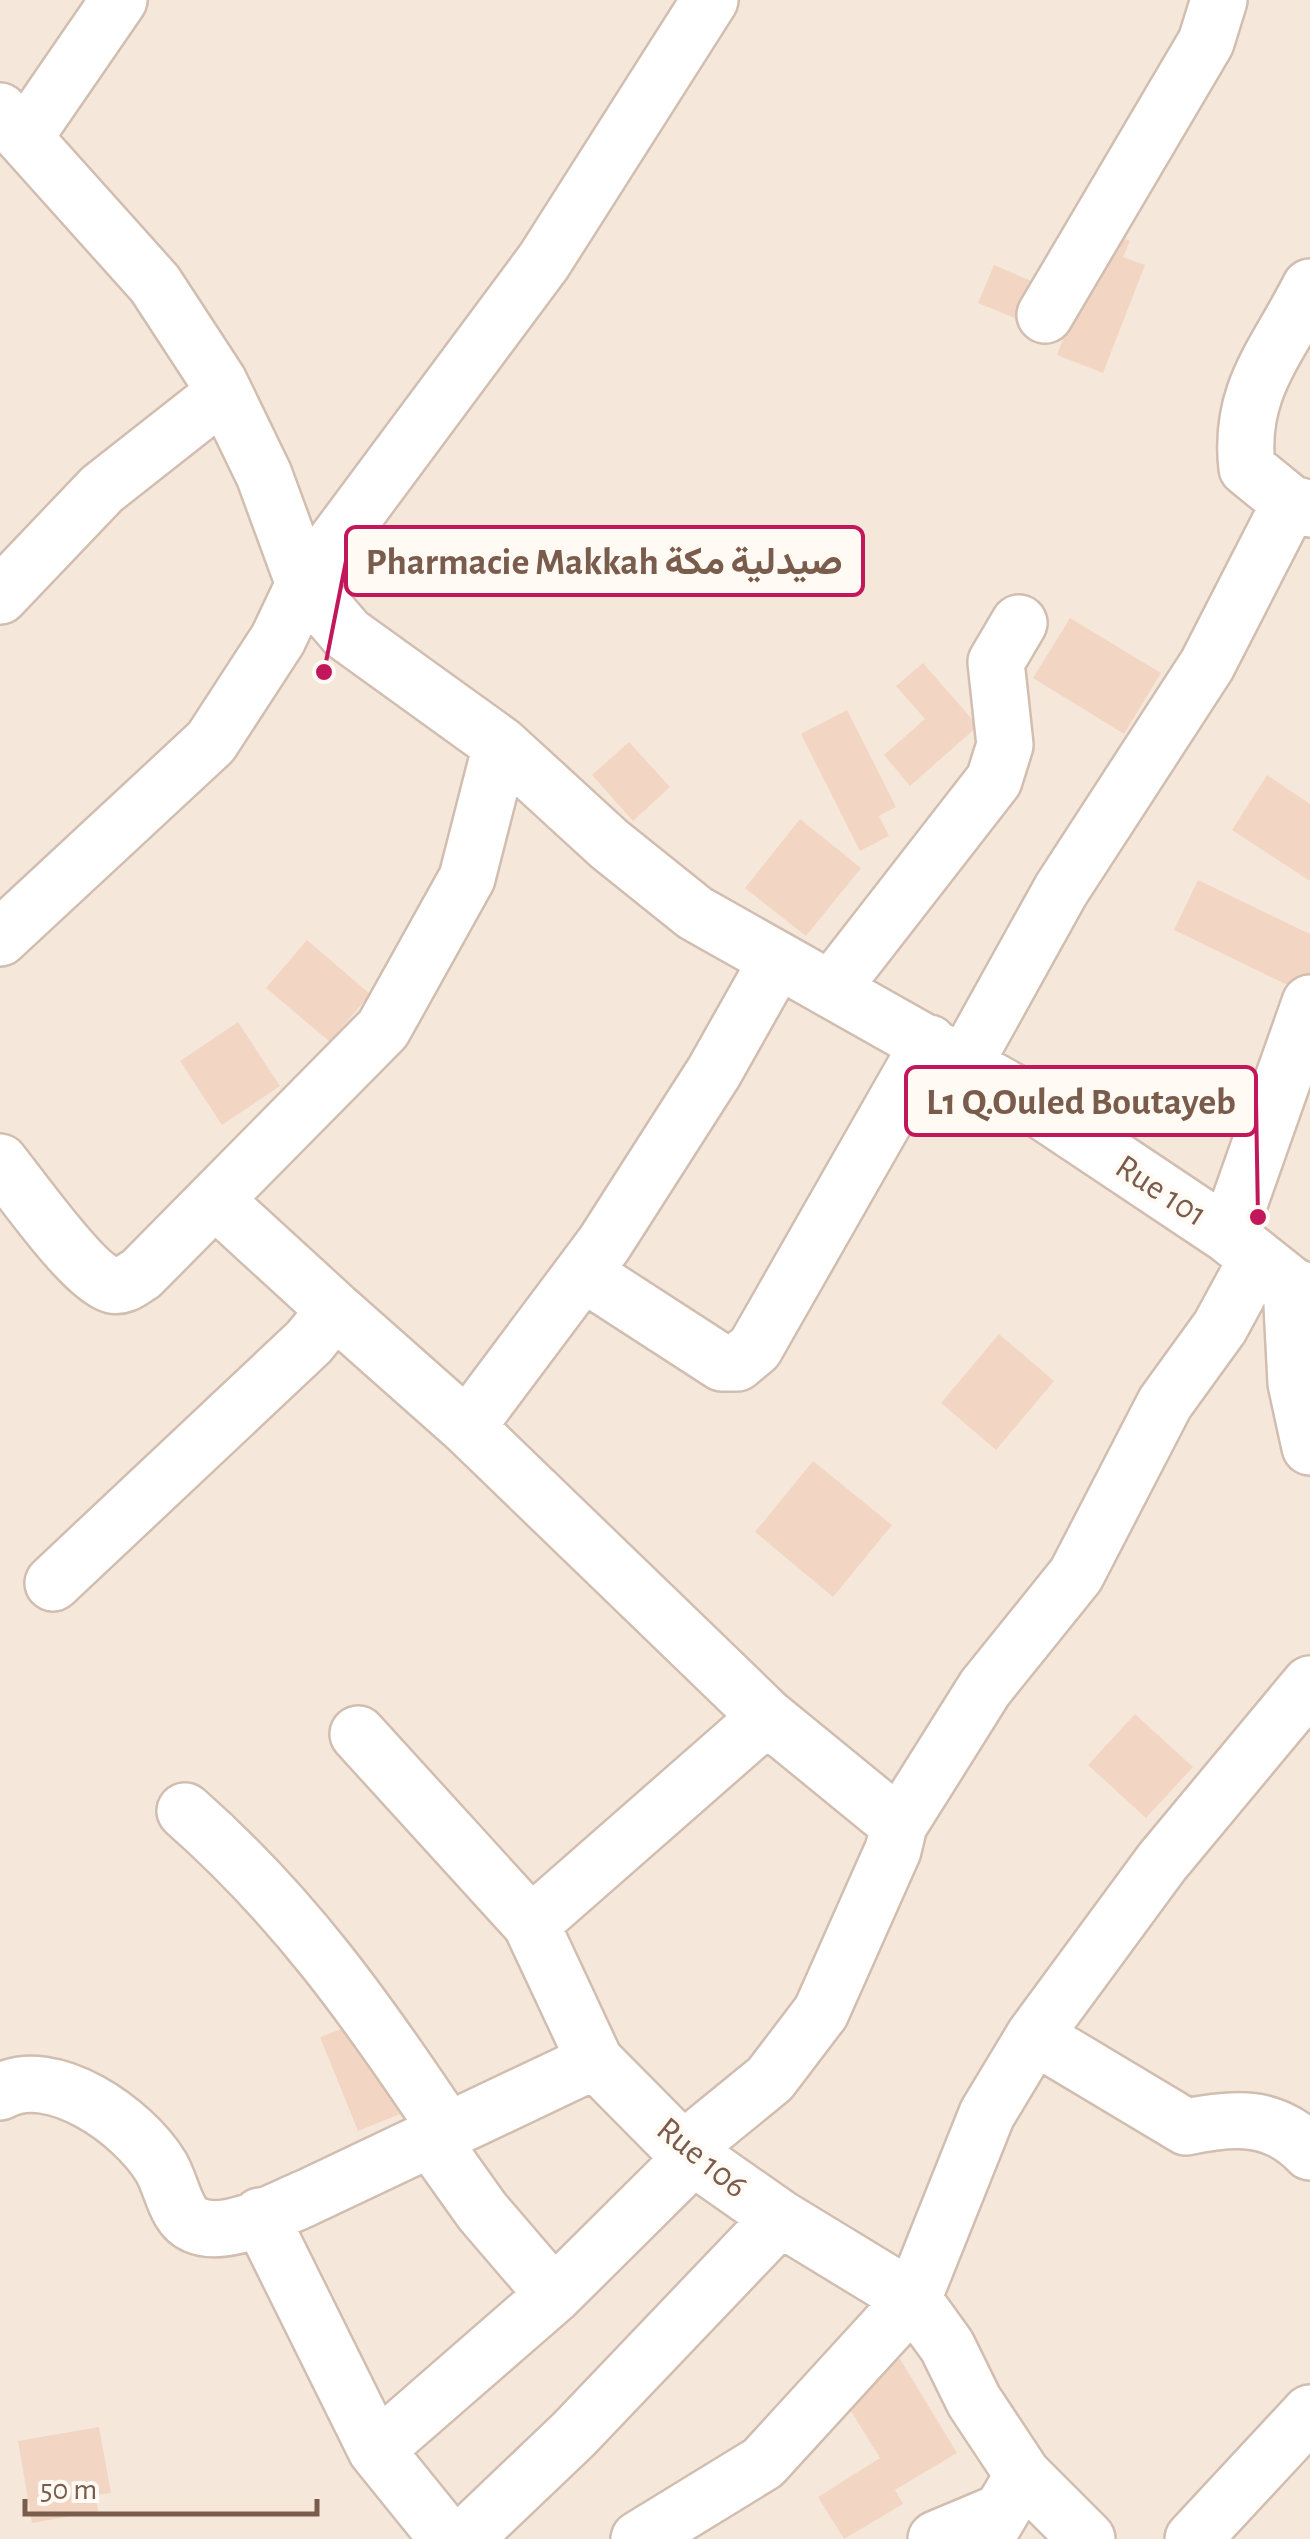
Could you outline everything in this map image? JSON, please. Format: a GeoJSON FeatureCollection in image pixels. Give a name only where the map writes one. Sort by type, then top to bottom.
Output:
{"type":"FeatureCollection","features":[{"type":"Feature","properties":{"kind":"street"},"geometry":{"type":"LineString","coordinates":[[118,0],[12,124],[155,284],[224,393],[264,475],[304,584]]}},
{"type":"Feature","properties":{"kind":"street"},"geometry":{"type":"LineString","coordinates":[[0,938],[211,742],[278,640],[304,584],[544,261],[710,0]]}},
{"type":"Feature","properties":{"kind":"street"},"geometry":{"type":"LineString","coordinates":[[1045,314],[1206,42],[1220,0]]}},
{"type":"Feature","properties":{"kind":"street"},"geometry":{"type":"LineString","coordinates":[[583,1273],[722,1362],[737,1362],[755,1348],[1207,665],[1300,506],[1247,468],[1243,435],[1249,399],[1310,287]]}},
{"type":"Feature","properties":{"kind":"street"},"geometry":{"type":"LineString","coordinates":[[0,596],[102,489],[224,393]]}},
{"type":"Feature","properties":{"kind":"street","name":"Rue 101"},"geometry":{"type":"LineString","coordinates":[[304,584],[347,634],[501,745],[609,844],[695,913],[947,1053],[1272,1268]]}},
{"type":"Feature","properties":{"kind":"street"},"geometry":{"type":"LineString","coordinates":[[833,987],[994,780],[1006,745],[996,662],[1020,624]]}},
{"type":"Feature","properties":{"kind":"street"},"geometry":{"type":"LineString","coordinates":[[0,1162],[75,1256],[110,1285],[124,1286],[141,1274],[383,1029],[467,878],[501,745]]}},
{"type":"Feature","properties":{"kind":"street"},"geometry":{"type":"LineString","coordinates":[[467,1427],[583,1273],[714,1072],[763,952]]}},
{"type":"Feature","properties":{"kind":"street"},"geometry":{"type":"LineString","coordinates":[[1310,1004],[1272,1268],[1310,1447]]}},
{"type":"Feature","properties":{"kind":"street"},"geometry":{"type":"LineString","coordinates":[[216,1201],[467,1427],[767,1718],[899,1825]]}},
{"type":"Feature","properties":{"kind":"street"},"geometry":{"type":"LineString","coordinates":[[376,2450],[554,2295],[688,2153],[770,2079],[821,2012],[893,1850],[899,1825],[985,1688],[1076,1575],[1165,1403],[1220,1327],[1272,1268]]}},
{"type":"Feature","properties":{"kind":"street"},"geometry":{"type":"LineString","coordinates":[[52,1584],[308,1342],[335,1310]]}},
{"type":"Feature","properties":{"kind":"street"},"geometry":{"type":"LineString","coordinates":[[640,2539],[762,2464],[913,2299],[987,2114],[1034,2036],[1162,1862],[1310,1684]]}},
{"type":"Feature","properties":{"kind":"street"},"geometry":{"type":"LineString","coordinates":[[530,1924],[767,1718]]}},
{"type":"Feature","properties":{"kind":"street","name":"Rue 106"},"geometry":{"type":"LineString","coordinates":[[358,1734],[530,1924],[595,2061],[688,2153],[780,2218],[913,2299],[947,2346],[974,2401],[1002,2509],[1088,2539]]}},
{"type":"Feature","properties":{"kind":"street"},"geometry":{"type":"LineString","coordinates":[[185,1811],[238,1858],[354,1990],[482,2210],[554,2295]]}},
{"type":"Feature","properties":{"kind":"street"},"geometry":{"type":"LineString","coordinates":[[1034,2036],[1186,2127],[1223,2120],[1263,2120],[1298,2139],[1310,2152]]}},
{"type":"Feature","properties":{"kind":"street"},"geometry":{"type":"LineString","coordinates":[[0,2092],[16,2083],[48,2083],[80,2095],[143,2144],[160,2164],[182,2215],[192,2224],[209,2229],[260,2216],[595,2061]]}},
{"type":"Feature","properties":{"kind":"street"},"geometry":{"type":"LineString","coordinates":[[260,2216],[376,2450],[473,2534],[780,2218]]}},
{"type":"Feature","properties":{"kind":"street"},"geometry":{"type":"LineString","coordinates":[[1193,2539],[1310,2412]]}},
{"type":"Feature","properties":{"kind":"street"},"geometry":{"type":"LineString","coordinates":[[936,2539],[1002,2509]]}},
{"type":"Feature","properties":{"kind":"shaded area"},"geometry":{"type":"Polygon","coordinates":[[[0,0],[1310,0],[1310,2539],[0,2539],[0,0]]]}},
{"type":"Feature","properties":{"kind":"building"},"geometry":{"type":"Polygon","coordinates":[[[1104,231],[1130,241],[1123,257],[1145,265],[1103,373],[1057,355],[1104,231]]]}},
{"type":"Feature","properties":{"kind":"building"},"geometry":{"type":"Polygon","coordinates":[[[994,265],[1043,286],[1027,323],[978,303],[994,265]]]}},
{"type":"Feature","properties":{"kind":"building"},"geometry":{"type":"Polygon","coordinates":[[[1070,618],[1161,673],[1124,734],[1033,678],[1070,618]]]}},
{"type":"Feature","properties":{"kind":"building"},"geometry":{"type":"Polygon","coordinates":[[[923,663],[978,726],[910,786],[884,755],[925,719],[896,686],[923,663]]]}},
{"type":"Feature","properties":{"kind":"building"},"geometry":{"type":"Polygon","coordinates":[[[847,710],[896,807],[879,816],[889,836],[860,851],[801,734],[847,710]]]}},
{"type":"Feature","properties":{"kind":"building"},"geometry":{"type":"Polygon","coordinates":[[[629,742],[670,787],[633,821],[592,775],[629,742]]]}},
{"type":"Feature","properties":{"kind":"building"},"geometry":{"type":"Polygon","coordinates":[[[1267,775],[1310,804],[1310,881],[1232,830],[1267,775]]]}},
{"type":"Feature","properties":{"kind":"building"},"geometry":{"type":"Polygon","coordinates":[[[800,819],[861,868],[806,936],[745,888],[800,819]]]}},
{"type":"Feature","properties":{"kind":"building"},"geometry":{"type":"Polygon","coordinates":[[[1198,880],[1310,934],[1310,975],[1302,992],[1174,930],[1198,880]]]}},
{"type":"Feature","properties":{"kind":"building"},"geometry":{"type":"Polygon","coordinates":[[[307,940],[370,994],[330,1042],[266,988],[307,940]]]}},
{"type":"Feature","properties":{"kind":"building"},"geometry":{"type":"Polygon","coordinates":[[[238,1022],[280,1086],[222,1125],[180,1061],[238,1022]]]}},
{"type":"Feature","properties":{"kind":"building"},"geometry":{"type":"Polygon","coordinates":[[[999,1334],[1054,1381],[996,1450],[941,1403],[999,1334]]]}},
{"type":"Feature","properties":{"kind":"building"},"geometry":{"type":"Polygon","coordinates":[[[813,1461],[892,1525],[833,1597],[755,1532],[813,1461]]]}},
{"type":"Feature","properties":{"kind":"building"},"geometry":{"type":"Polygon","coordinates":[[[1135,1714],[1193,1767],[1146,1818],[1088,1765],[1135,1714]]]}},
{"type":"Feature","properties":{"kind":"building"},"geometry":{"type":"Polygon","coordinates":[[[368,2019],[405,2112],[358,2131],[320,2037],[368,2019]]]}},
{"type":"Feature","properties":{"kind":"building"},"geometry":{"type":"Polygon","coordinates":[[[900,2359],[957,2453],[895,2490],[903,2504],[844,2539],[818,2497],[880,2458],[841,2395],[900,2359]]]}},
{"type":"Feature","properties":{"kind":"building"},"geometry":{"type":"Polygon","coordinates":[[[99,2427],[111,2493],[95,2495],[98,2511],[32,2523],[18,2441],[99,2427]]]}},
{"type":"Feature","properties":{"kind":"place","name":"Pharmacie Makkah صيدلية مكة"},"geometry":{"type":"Point","coordinates":[324,672]}},
{"type":"Feature","properties":{"kind":"place","name":"L1 Q.Ouled Boutayeb"},"geometry":{"type":"Point","coordinates":[1258,1217]}}]}
